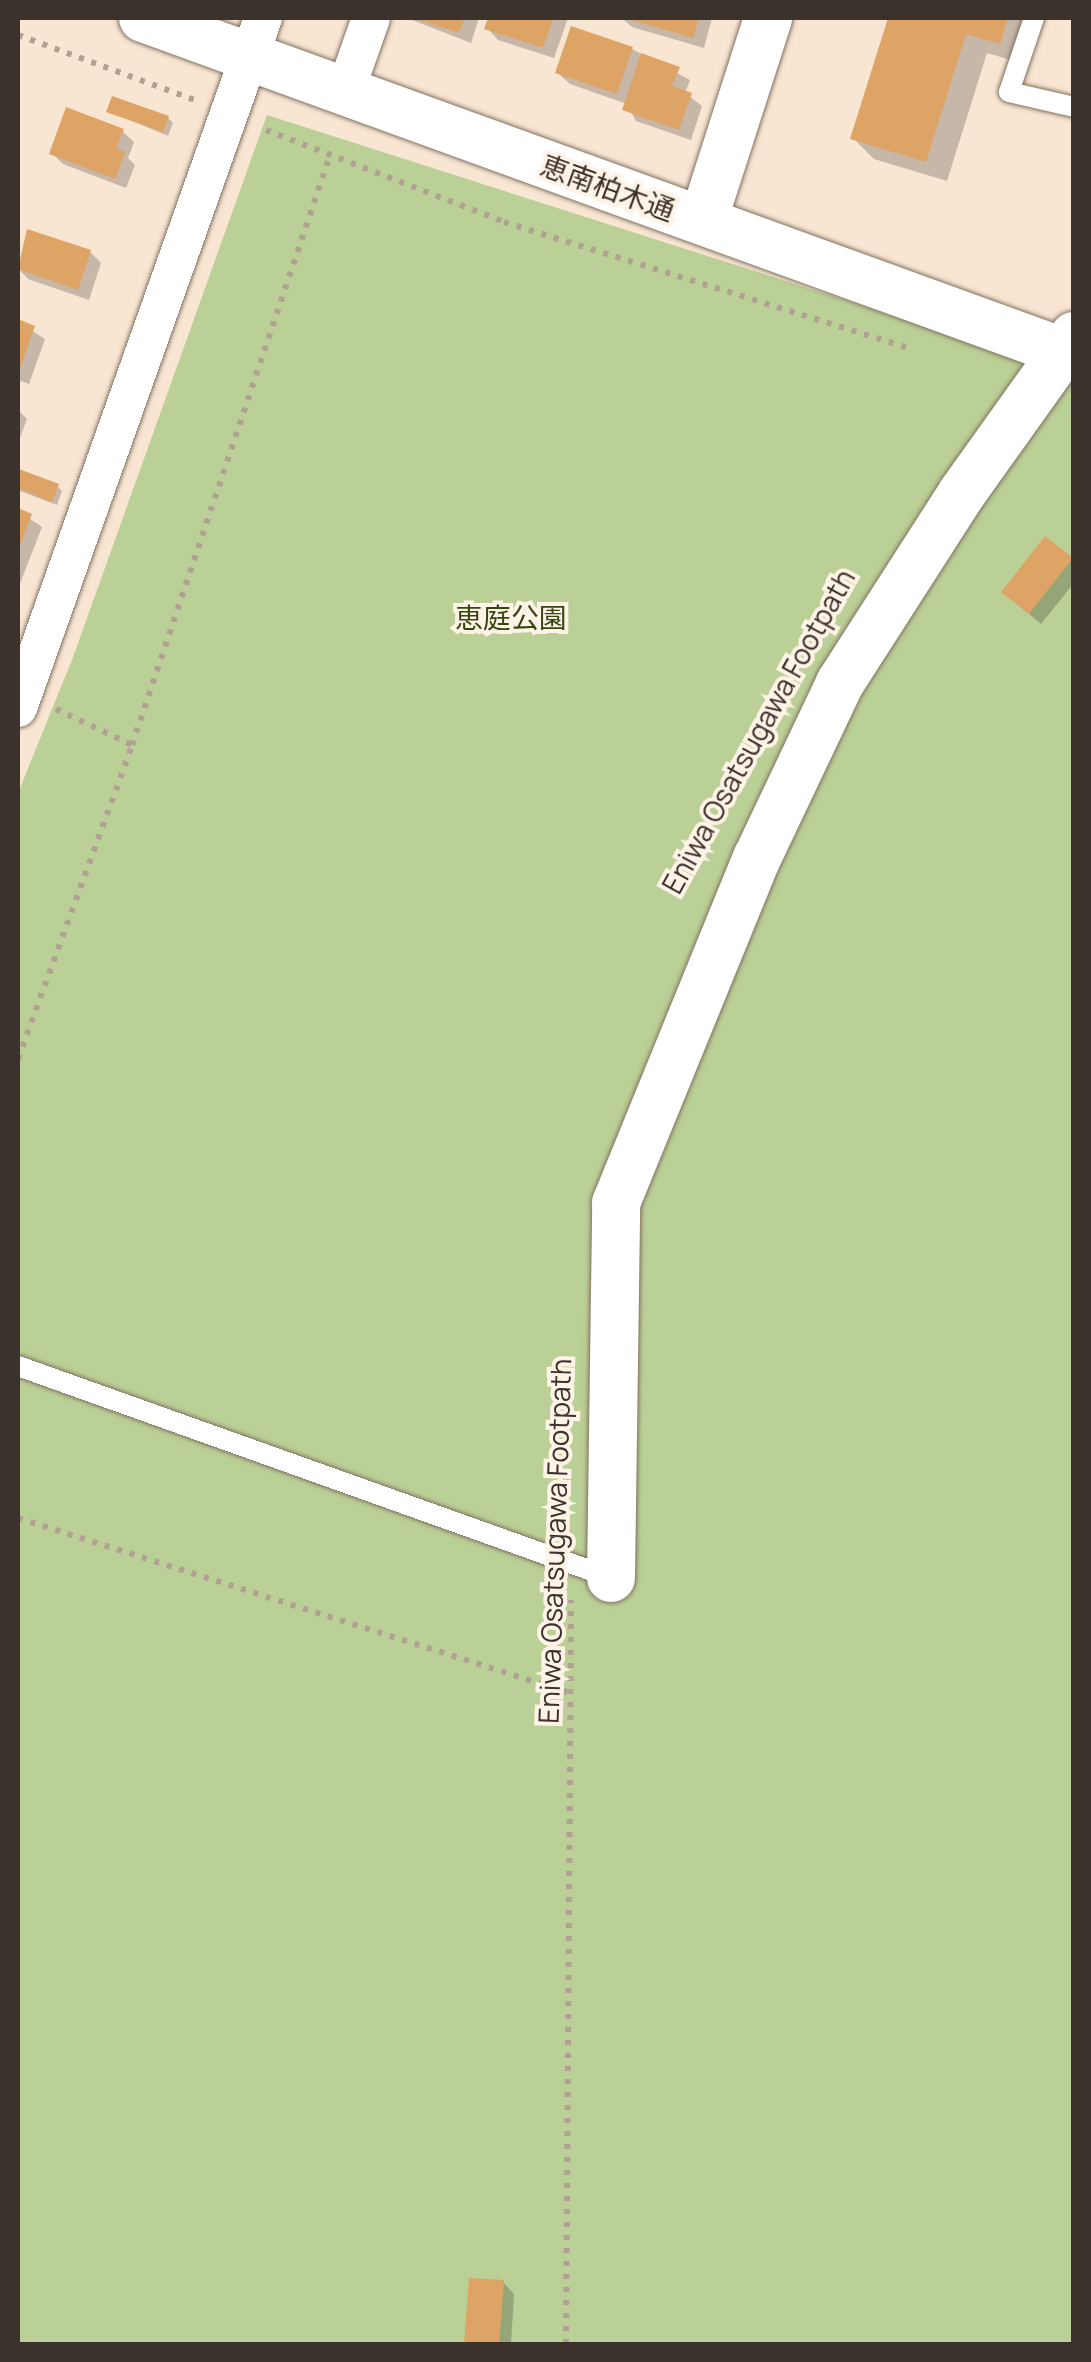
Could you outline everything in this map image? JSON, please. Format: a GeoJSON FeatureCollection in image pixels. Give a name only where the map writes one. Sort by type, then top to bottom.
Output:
{"type":"FeatureCollection","features":[{"type":"Feature","properties":{"kind":"street","name":"恵南柏木通"},"geometry":{"type":"LineString","coordinates":[[143,18],[256,37],[345,92],[1069,348]]}},
{"type":"Feature","properties":{"kind":"street"},"geometry":{"type":"LineString","coordinates":[[345,92],[370,18]]}},
{"type":"Feature","properties":{"kind":"street"},"geometry":{"type":"LineString","coordinates":[[702,221],[768,18]]}},
{"type":"Feature","properties":{"kind":"street"},"geometry":{"type":"LineString","coordinates":[[25,699],[256,37]]}},
{"type":"Feature","properties":{"kind":"street"},"geometry":{"type":"LineString","coordinates":[[592,1570],[616,1204],[757,858],[840,683],[1069,348]]}},
{"type":"Feature","properties":{"kind":"lane"},"geometry":{"type":"LineString","coordinates":[[1034,18],[1009,92],[1074,108]]}},
{"type":"Feature","properties":{"kind":"lane"},"geometry":{"type":"LineString","coordinates":[[18,1366],[592,1570]]}},
{"type":"Feature","properties":{"kind":"path"},"geometry":{"type":"LineString","coordinates":[[18,35],[228,113],[329,158],[504,222],[920,352]]}},
{"type":"Feature","properties":{"kind":"path"},"geometry":{"type":"LineString","coordinates":[[18,1059],[132,745],[329,158]]}},
{"type":"Feature","properties":{"kind":"path"},"geometry":{"type":"LineString","coordinates":[[25,699],[132,745]]}},
{"type":"Feature","properties":{"kind":"path"},"geometry":{"type":"LineString","coordinates":[[18,1518],[567,1692]]}},
{"type":"Feature","properties":{"kind":"path","name":"Eniwa Osatsugawa Footpath"},"geometry":{"type":"LineString","coordinates":[[566,2344],[573,1920],[567,1692],[592,1570]]}},
{"type":"Feature","properties":{"kind":"green space","name":"恵庭公園"},"geometry":{"type":"Polygon","coordinates":[[[267,115],[1073,373],[1073,2344],[18,2344],[18,793],[72,660],[267,115]]]}},
{"type":"Feature","properties":{"kind":"building"},"geometry":{"type":"Polygon","coordinates":[[[414,18],[465,18],[459,33],[414,18]]]}},
{"type":"Feature","properties":{"kind":"building"},"geometry":{"type":"Polygon","coordinates":[[[488,18],[553,18],[543,48],[484,29],[488,18]]]}},
{"type":"Feature","properties":{"kind":"building"},"geometry":{"type":"Polygon","coordinates":[[[625,18],[699,18],[693,38],[625,18]]]}},
{"type":"Feature","properties":{"kind":"building"},"geometry":{"type":"Polygon","coordinates":[[[888,18],[1008,18],[1000,44],[966,34],[926,162],[850,139],[888,18]]]}},
{"type":"Feature","properties":{"kind":"building"},"geometry":{"type":"Polygon","coordinates":[[[571,26],[633,47],[617,94],[555,73],[571,26]]]}},
{"type":"Feature","properties":{"kind":"building"},"geometry":{"type":"Polygon","coordinates":[[[641,53],[680,67],[672,86],[692,93],[679,130],[622,110],[641,53]]]}},
{"type":"Feature","properties":{"kind":"building"},"geometry":{"type":"Polygon","coordinates":[[[112,96],[169,116],[163,132],[106,112],[112,96]]]}},
{"type":"Feature","properties":{"kind":"building"},"geometry":{"type":"Polygon","coordinates":[[[66,107],[124,129],[116,148],[125,152],[115,179],[49,154],[66,107]]]}},
{"type":"Feature","properties":{"kind":"building"},"geometry":{"type":"Polygon","coordinates":[[[27,229],[91,250],[78,290],[18,269],[27,229]]]}},
{"type":"Feature","properties":{"kind":"building"},"geometry":{"type":"Polygon","coordinates":[[[18,319],[35,326],[18,374],[18,319]]]}},
{"type":"Feature","properties":{"kind":"building"},"geometry":{"type":"Polygon","coordinates":[[[19,469],[59,484],[52,502],[18,488],[19,469]]]}},
{"type":"Feature","properties":{"kind":"building"},"geometry":{"type":"Polygon","coordinates":[[[18,508],[32,514],[18,551],[18,508]]]}},
{"type":"Feature","properties":{"kind":"building"},"geometry":{"type":"Polygon","coordinates":[[[1045,536],[1073,558],[1029,614],[1001,592],[1045,536]]]}},
{"type":"Feature","properties":{"kind":"building"},"geometry":{"type":"Polygon","coordinates":[[[469,2278],[504,2280],[499,2344],[464,2344],[469,2278]]]}}]}
